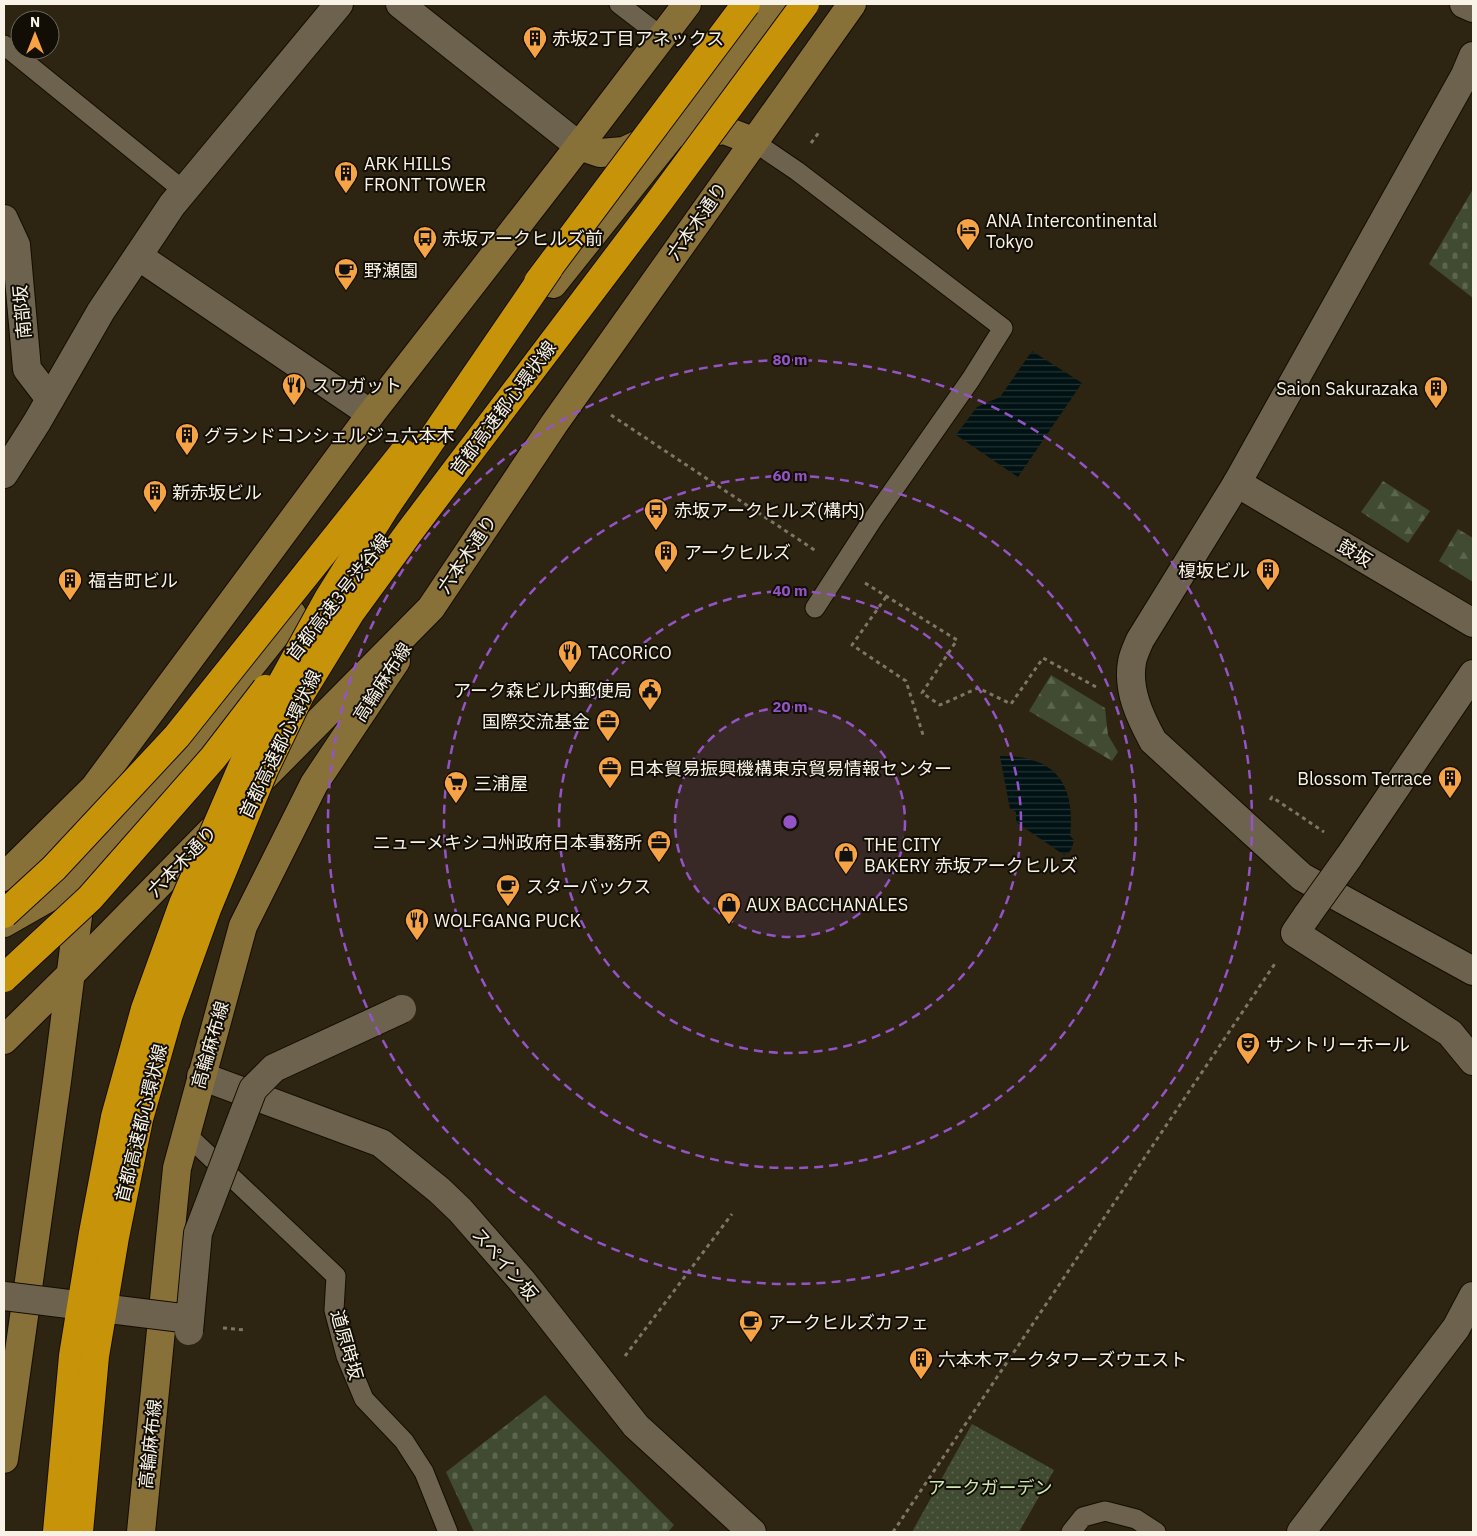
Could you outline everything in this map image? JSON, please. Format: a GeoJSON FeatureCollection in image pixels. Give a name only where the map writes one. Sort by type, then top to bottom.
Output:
{"type":"FeatureCollection","features":[{"type":"Feature","properties":{"kind":"highway","name":"首都高速都心環状線"},"geometry":{"type":"LineString","coordinates":[[4,914],[54,868],[177,736],[549,268],[746,4]]}},
{"type":"Feature","properties":{"kind":"highway","name":"首都高速都心環状線"},"geometry":{"type":"LineString","coordinates":[[79,1532],[95,1356],[115,1237],[139,1119],[169,1014],[207,909],[264,770],[300,695],[351,612],[805,4]]}},
{"type":"Feature","properties":{"kind":"highway","name":"首都高速3号渋谷線"},"geometry":{"type":"LineString","coordinates":[[4,978],[90,898],[213,758],[394,525],[658,203]]}},
{"type":"Feature","properties":{"kind":"highway","name":"首都高速都心環状線"},"geometry":{"type":"LineString","coordinates":[[56,1532],[73,1356],[93,1233],[115,1117],[145,1009],[183,904],[270,707],[328,599],[385,508],[549,268]]}},
{"type":"Feature","properties":{"kind":"main road"},"geometry":{"type":"LineString","coordinates":[[4,877],[94,788],[371,414],[687,4]]}},
{"type":"Feature","properties":{"kind":"main road"},"geometry":{"type":"LineString","coordinates":[[4,923],[83,878],[774,4]]}},
{"type":"Feature","properties":{"kind":"main road"},"geometry":{"type":"LineString","coordinates":[[579,146],[600,153],[624,151],[680,125],[718,100],[791,4]]}},
{"type":"Feature","properties":{"kind":"main road","name":"六本木通り"},"geometry":{"type":"LineString","coordinates":[[4,1040],[431,608],[554,424],[852,4]]}},
{"type":"Feature","properties":{"kind":"main road"},"geometry":{"type":"LineString","coordinates":[[638,176],[690,136],[724,130],[753,141]]}},
{"type":"Feature","properties":{"kind":"main road","name":"高輪麻布線"},"geometry":{"type":"LineString","coordinates":[[141,1532],[177,1168],[243,926],[314,784],[431,608]]}},
{"type":"Feature","properties":{"kind":"main road"},"geometry":{"type":"LineString","coordinates":[[4,1459],[57,1081],[94,788]]}},
{"type":"Feature","properties":{"kind":"street"},"geometry":{"type":"LineString","coordinates":[[4,474],[50,400],[101,311],[172,205],[339,4]]}},
{"type":"Feature","properties":{"kind":"street"},"geometry":{"type":"LineString","coordinates":[[400,4],[579,146]]}},
{"type":"Feature","properties":{"kind":"street"},"geometry":{"type":"LineString","coordinates":[[1464,4],[1473,8]]}},
{"type":"Feature","properties":{"kind":"street"},"geometry":{"type":"LineString","coordinates":[[1473,56],[1465,75],[1237,483],[1140,640],[1132,663],[1132,688],[1138,713],[1153,741],[1302,877],[1473,972]]}},
{"type":"Feature","properties":{"kind":"street","name":"南部坂"},"geometry":{"type":"LineString","coordinates":[[4,219],[16,245],[27,369],[50,400]]}},
{"type":"Feature","properties":{"kind":"street"},"geometry":{"type":"LineString","coordinates":[[138,256],[371,414]]}},
{"type":"Feature","properties":{"kind":"street","name":"鼓坂"},"geometry":{"type":"LineString","coordinates":[[1237,483],[1473,623]]}},
{"type":"Feature","properties":{"kind":"street"},"geometry":{"type":"LineString","coordinates":[[1473,674],[1302,924],[1450,1033],[1473,1061]]}},
{"type":"Feature","properties":{"kind":"street"},"geometry":{"type":"LineString","coordinates":[[4,1296],[189,1325],[198,1233],[253,1089],[274,1068],[402,1009]]}},
{"type":"Feature","properties":{"kind":"street","name":"スペイン坂"},"geometry":{"type":"LineString","coordinates":[[201,1076],[381,1143],[439,1190],[460,1210],[522,1282],[636,1426],[752,1532]]}},
{"type":"Feature","properties":{"kind":"street"},"geometry":{"type":"LineString","coordinates":[[1301,1532],[1465,1334],[1473,1296]]}},
{"type":"Feature","properties":{"kind":"lane"},"geometry":{"type":"LineString","coordinates":[[619,4],[662,37]]}},
{"type":"Feature","properties":{"kind":"lane"},"geometry":{"type":"LineString","coordinates":[[4,45],[184,191]]}},
{"type":"Feature","properties":{"kind":"lane"},"geometry":{"type":"LineString","coordinates":[[753,141],[797,171],[1003,328],[971,379],[872,519],[815,608]]}},
{"type":"Feature","properties":{"kind":"lane","name":"道原時坂"},"geometry":{"type":"LineString","coordinates":[[186,1134],[336,1276],[334,1310],[346,1356],[364,1399],[404,1441],[424,1472],[448,1532]]}},
{"type":"Feature","properties":{"kind":"lane"},"geometry":{"type":"LineString","coordinates":[[1071,1532],[1083,1517],[1105,1511],[1136,1519],[1156,1532]]}},
{"type":"Feature","properties":{"kind":"path"},"geometry":{"type":"LineString","coordinates":[[811,143],[820,131]]}},
{"type":"Feature","properties":{"kind":"path"},"geometry":{"type":"LineString","coordinates":[[611,416],[820,553]]}},
{"type":"Feature","properties":{"kind":"path"},"geometry":{"type":"LineString","coordinates":[[861,580],[957,640],[922,693],[940,705],[978,688],[1011,704],[1043,658],[1103,691]]}},
{"type":"Feature","properties":{"kind":"path"},"geometry":{"type":"LineString","coordinates":[[886,597],[852,645],[906,681],[924,738]]}},
{"type":"Feature","properties":{"kind":"path"},"geometry":{"type":"LineString","coordinates":[[1272,797],[1327,834]]}},
{"type":"Feature","properties":{"kind":"path"},"geometry":{"type":"LineString","coordinates":[[893,1532],[1302,924]]}},
{"type":"Feature","properties":{"kind":"path"},"geometry":{"type":"LineString","coordinates":[[623,1358],[732,1214]]}},
{"type":"Feature","properties":{"kind":"green space"},"geometry":{"type":"Polygon","coordinates":[[[1473,189],[1473,298],[1429,264],[1473,189]]]}},
{"type":"Feature","properties":{"kind":"green space"},"geometry":{"type":"Polygon","coordinates":[[[1383,481],[1430,511],[1408,543],[1361,512],[1383,481]]]}},
{"type":"Feature","properties":{"kind":"green space"},"geometry":{"type":"Polygon","coordinates":[[[1458,529],[1473,538],[1473,582],[1439,561],[1458,529]]]}},
{"type":"Feature","properties":{"kind":"green space"},"geometry":{"type":"Polygon","coordinates":[[[1051,675],[1105,708],[1108,735],[1118,752],[1112,761],[1029,711],[1051,675]]]}},
{"type":"Feature","properties":{"kind":"green space"},"geometry":{"type":"Polygon","coordinates":[[[545,1395],[674,1525],[668,1532],[474,1532],[446,1472],[545,1395]]]}},
{"type":"Feature","properties":{"kind":"green space","name":"アークガーデン"},"geometry":{"type":"Polygon","coordinates":[[[972,1424],[1054,1470],[1019,1532],[912,1532],[972,1424]]]}},
{"type":"Feature","properties":{"kind":"shaded area"},"geometry":{"type":"Polygon","coordinates":[[[1032,351],[1082,383],[1018,477],[956,435],[977,407],[1000,397],[1032,351]]]}},
{"type":"Feature","properties":{"kind":"shaded area"},"geometry":{"type":"Polygon","coordinates":[[[1000,756],[1019,757],[1035,761],[1047,767],[1058,776],[1065,787],[1069,801],[1071,817],[1070,836],[1074,840],[1067,854],[1064,855],[1016,822],[1016,812],[1010,809],[1000,756]]]}},
{"type":"Feature","properties":{"kind":"place","name":"赤坂2丁目アネックス"},"geometry":{"type":"Point","coordinates":[535,59]}},
{"type":"Feature","properties":{"kind":"place","name":"ARK HILLS FRONT TOWER"},"geometry":{"type":"Point","coordinates":[346,194]}},
{"type":"Feature","properties":{"kind":"place","name":"ANA Intercontinental Tokyo"},"geometry":{"type":"Point","coordinates":[968,251]}},
{"type":"Feature","properties":{"kind":"place","name":"赤坂アークヒルズ前"},"geometry":{"type":"Point","coordinates":[425,259]}},
{"type":"Feature","properties":{"kind":"place","name":"野瀬園"},"geometry":{"type":"Point","coordinates":[346,291]}},
{"type":"Feature","properties":{"kind":"place","name":"スワガット"},"geometry":{"type":"Point","coordinates":[294,406]}},
{"type":"Feature","properties":{"kind":"place","name":"Saion Sakurazaka"},"geometry":{"type":"Point","coordinates":[1436,409]}},
{"type":"Feature","properties":{"kind":"place","name":"グランドコンシェルジュ六本木"},"geometry":{"type":"Point","coordinates":[187,456]}},
{"type":"Feature","properties":{"kind":"place","name":"新赤坂ビル"},"geometry":{"type":"Point","coordinates":[155,513]}},
{"type":"Feature","properties":{"kind":"place","name":"赤坂アークヒルズ(構内)"},"geometry":{"type":"Point","coordinates":[656,531]}},
{"type":"Feature","properties":{"kind":"place","name":"アークヒルズ"},"geometry":{"type":"Point","coordinates":[666,573]}},
{"type":"Feature","properties":{"kind":"place","name":"榎坂ビル"},"geometry":{"type":"Point","coordinates":[1268,591]}},
{"type":"Feature","properties":{"kind":"place","name":"福吉町ビル"},"geometry":{"type":"Point","coordinates":[70,601]}},
{"type":"Feature","properties":{"kind":"place","name":"TACORiCO"},"geometry":{"type":"Point","coordinates":[570,673]}},
{"type":"Feature","properties":{"kind":"place","name":"アーク森ビル内郵便局"},"geometry":{"type":"Point","coordinates":[650,711]}},
{"type":"Feature","properties":{"kind":"place","name":"国際交流基金"},"geometry":{"type":"Point","coordinates":[608,742]}},
{"type":"Feature","properties":{"kind":"place","name":"日本貿易振興機構東京貿易情報センター"},"geometry":{"type":"Point","coordinates":[610,789]}},
{"type":"Feature","properties":{"kind":"place","name":"Blossom Terrace"},"geometry":{"type":"Point","coordinates":[1450,799]}},
{"type":"Feature","properties":{"kind":"place","name":"三浦屋"},"geometry":{"type":"Point","coordinates":[456,804]}},
{"type":"Feature","properties":{"kind":"place","name":"ニューメキシコ州政府日本事務所"},"geometry":{"type":"Point","coordinates":[659,863]}},
{"type":"Feature","properties":{"kind":"place","name":"THE CITY BAKERY 赤坂アークヒルズ"},"geometry":{"type":"Point","coordinates":[846,875]}},
{"type":"Feature","properties":{"kind":"place","name":"スターバックス"},"geometry":{"type":"Point","coordinates":[508,907]}},
{"type":"Feature","properties":{"kind":"place","name":"AUX BACCHANALES"},"geometry":{"type":"Point","coordinates":[729,925]}},
{"type":"Feature","properties":{"kind":"place","name":"WOLFGANG PUCK"},"geometry":{"type":"Point","coordinates":[417,941]}},
{"type":"Feature","properties":{"kind":"place","name":"サントリーホール"},"geometry":{"type":"Point","coordinates":[1248,1065]}},
{"type":"Feature","properties":{"kind":"place","name":"アークヒルズカフェ"},"geometry":{"type":"Point","coordinates":[751,1343]}},
{"type":"Feature","properties":{"kind":"place","name":"六本木アークタワーズウエスト"},"geometry":{"type":"Point","coordinates":[921,1380]}}]}
